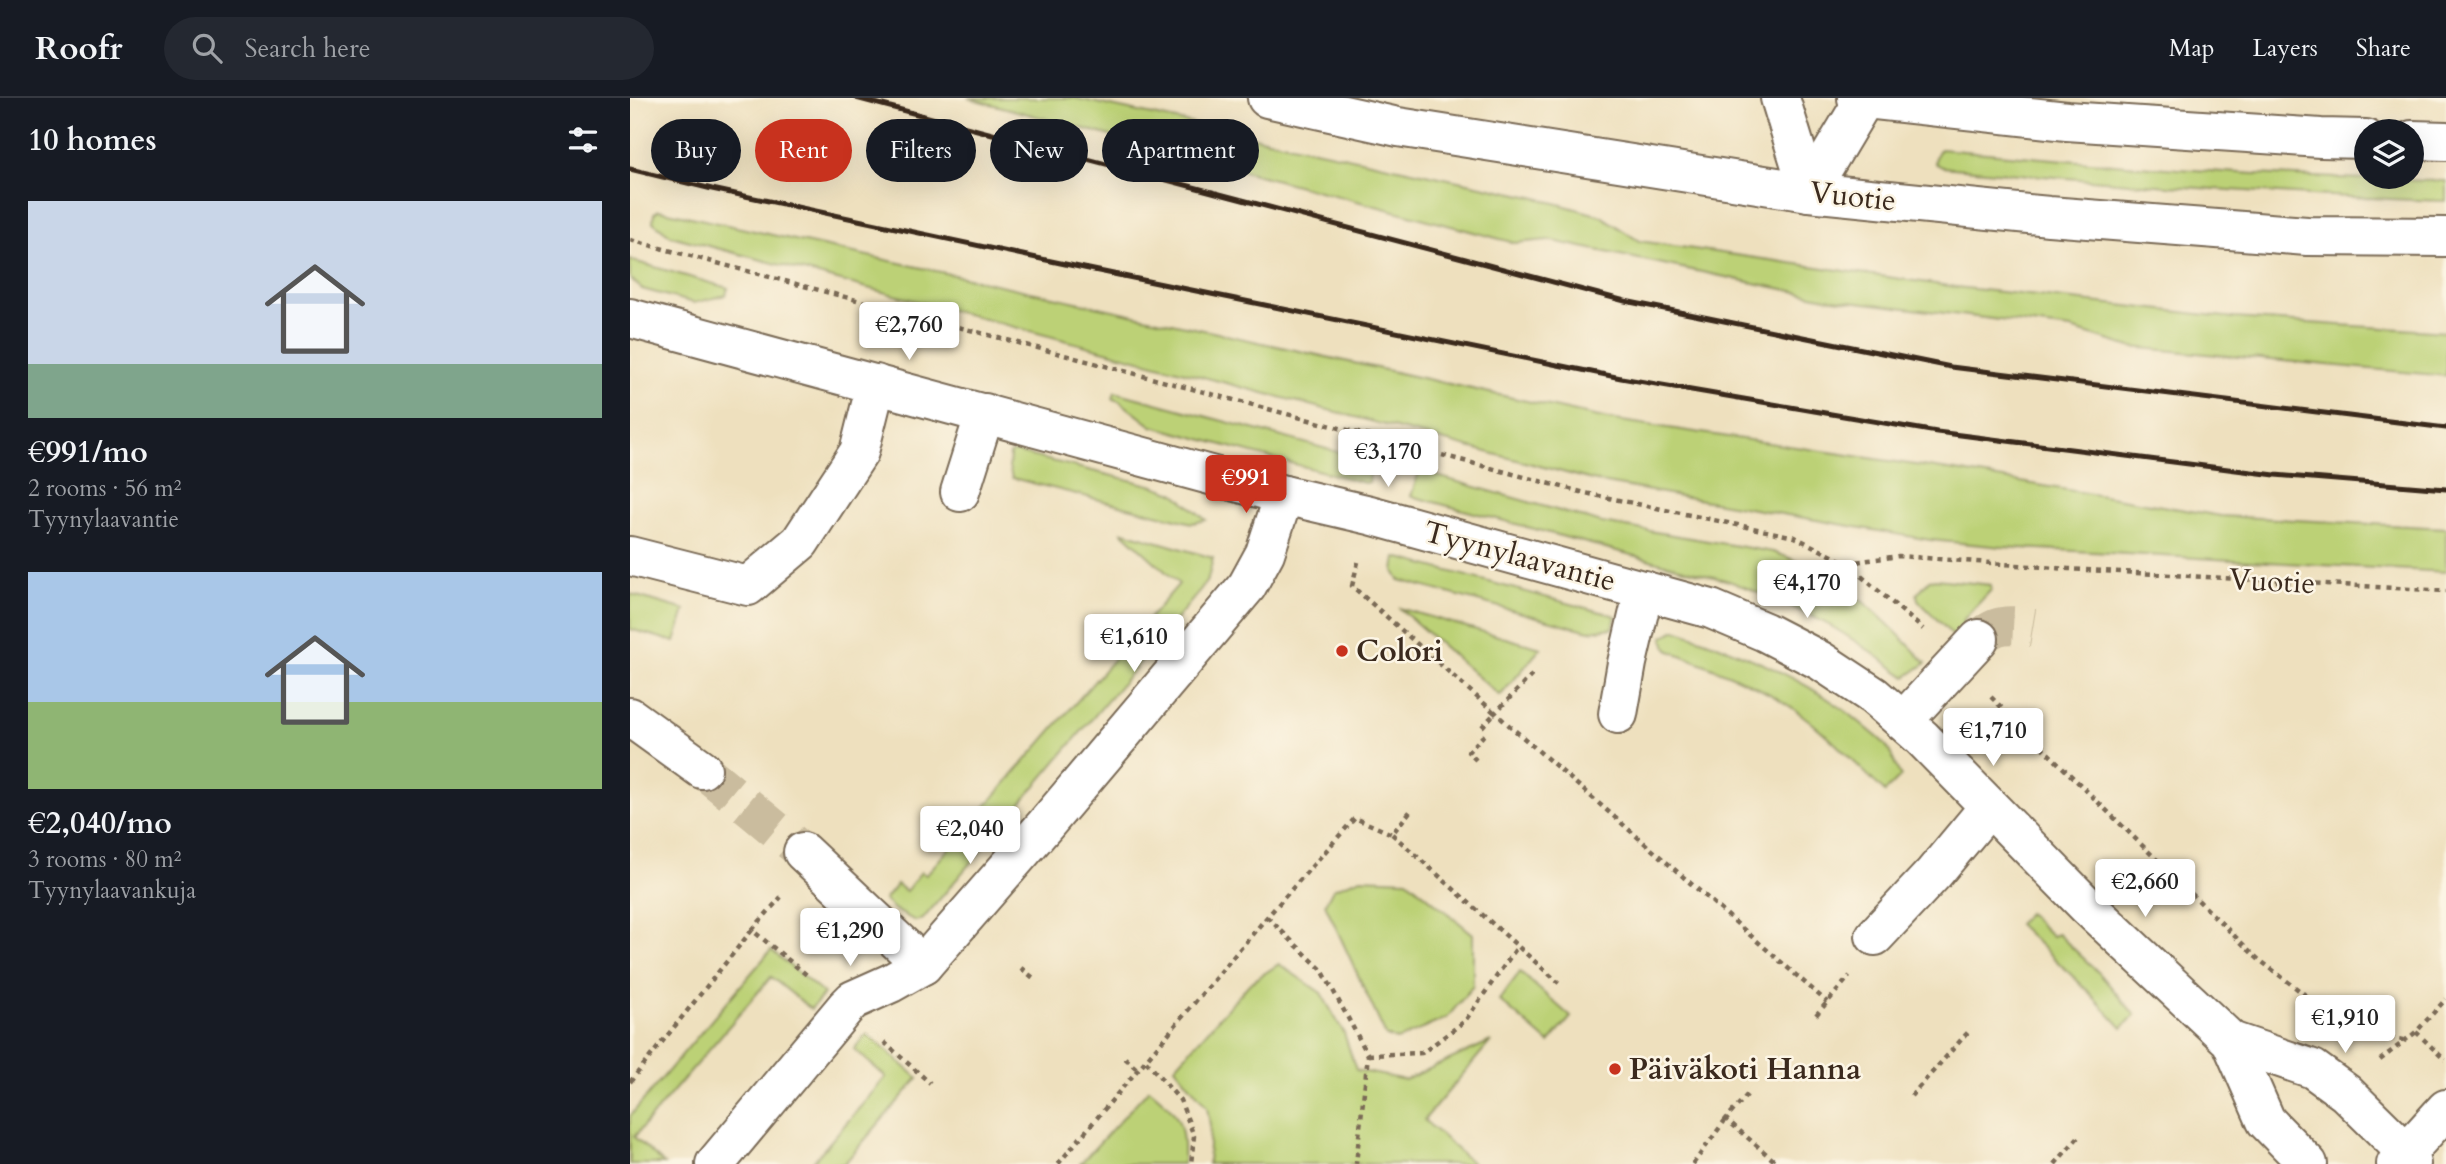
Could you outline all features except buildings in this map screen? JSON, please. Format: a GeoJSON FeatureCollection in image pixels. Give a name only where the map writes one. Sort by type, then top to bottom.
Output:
{"type":"FeatureCollection","features":[{"type":"Feature","properties":{"kind":"street","name":"Vuotie"},"geometry":{"type":"LineString","coordinates":[[1267,98],[1398,127],[1809,192],[2049,216],[2307,236],[2446,237]]}},
{"type":"Feature","properties":{"kind":"street"},"geometry":{"type":"LineString","coordinates":[[1780,98],[1809,192]]}},
{"type":"Feature","properties":{"kind":"street"},"geometry":{"type":"LineString","coordinates":[[1809,192],[1862,98],[2067,121],[2354,139]]}},
{"type":"Feature","properties":{"kind":"street"},"geometry":{"type":"LineString","coordinates":[[2424,140],[2446,141]]}},
{"type":"Feature","properties":{"kind":"street","name":"Tyynylaavantie"},"geometry":{"type":"LineString","coordinates":[[630,318],[1644,590],[1711,609],[1765,632],[1831,668],[1874,696],[1903,721],[2088,907],[2231,1041],[2266,1121],[2308,1164]]}},
{"type":"Feature","properties":{"kind":"street"},"geometry":{"type":"LineString","coordinates":[[630,556],[748,586],[800,542],[859,452],[876,384]]}},
{"type":"Feature","properties":{"kind":"street"},"geometry":{"type":"LineString","coordinates":[[960,492],[985,413]]}},
{"type":"Feature","properties":{"kind":"street"},"geometry":{"type":"LineString","coordinates":[[715,1164],[846,1007],[853,1000],[923,965],[1046,824],[1247,586],[1265,553],[1284,495]]}},
{"type":"Feature","properties":{"kind":"street"},"geometry":{"type":"LineString","coordinates":[[1618,714],[1644,590]]}},
{"type":"Feature","properties":{"kind":"street"},"geometry":{"type":"LineString","coordinates":[[1903,721],[1967,650]]}},
{"type":"Feature","properties":{"kind":"street"},"geometry":{"type":"LineString","coordinates":[[630,717],[702,769]]}},
{"type":"Feature","properties":{"kind":"street"},"geometry":{"type":"LineString","coordinates":[[1875,936],[1934,873],[1989,807]]}},
{"type":"Feature","properties":{"kind":"street"},"geometry":{"type":"LineString","coordinates":[[803,852],[923,965]]}},
{"type":"Feature","properties":{"kind":"street","name":"Tyynylaavantie"},"geometry":{"type":"LineString","coordinates":[[2231,1041],[2313,1069],[2346,1093],[2405,1160]]}},
{"type":"Feature","properties":{"kind":"street"},"geometry":{"type":"LineString","coordinates":[[2405,1160],[2446,1109]]}},
{"type":"Feature","properties":{"kind":"path"},"geometry":{"type":"LineString","coordinates":[[630,240],[1572,490],[1795,537],[1846,563],[1928,632],[1967,650],[2257,958],[2343,1024],[2363,1034],[2404,1040]]}},
{"type":"Feature","properties":{"kind":"path","name":"Vuotie"},"geometry":{"type":"LineString","coordinates":[[1846,563],[1899,556],[2069,569],[2446,591]]}},
{"type":"Feature","properties":{"kind":"path"},"geometry":{"type":"LineString","coordinates":[[1352,586],[1827,1003]]}},
{"type":"Feature","properties":{"kind":"path"},"geometry":{"type":"LineString","coordinates":[[1476,760],[1468,752],[1483,736],[1480,730],[1532,675]]}},
{"type":"Feature","properties":{"kind":"path"},"geometry":{"type":"LineString","coordinates":[[1392,834],[1412,809]]}},
{"type":"Feature","properties":{"kind":"path"},"geometry":{"type":"LineString","coordinates":[[1058,1164],[1267,917],[1355,818],[1392,834],[1559,983]]}},
{"type":"Feature","properties":{"kind":"path"},"geometry":{"type":"LineString","coordinates":[[1267,917],[1322,970],[1368,1055],[1356,1164]]}},
{"type":"Feature","properties":{"kind":"path"},"geometry":{"type":"LineString","coordinates":[[630,1082],[752,930],[846,1007],[930,1083]]}},
{"type":"Feature","properties":{"kind":"path"},"geometry":{"type":"LineString","coordinates":[[1368,1055],[1422,1053],[1465,1021],[1518,946]]}},
{"type":"Feature","properties":{"kind":"path"},"geometry":{"type":"LineString","coordinates":[[1021,968],[1036,980]]}},
{"type":"Feature","properties":{"kind":"path"},"geometry":{"type":"LineString","coordinates":[[2380,1060],[2416,1032],[2446,999]]}},
{"type":"Feature","properties":{"kind":"path"},"geometry":{"type":"LineString","coordinates":[[1911,1097],[1970,1030]]}},
{"type":"Feature","properties":{"kind":"path"},"geometry":{"type":"LineString","coordinates":[[2416,1032],[2446,1061]]}},
{"type":"Feature","properties":{"kind":"path"},"geometry":{"type":"LineString","coordinates":[[1125,1058],[1138,1070]]}},
{"type":"Feature","properties":{"kind":"path"},"geometry":{"type":"LineString","coordinates":[[1146,1061],[1180,1100],[1194,1136],[1191,1164]]}},
{"type":"Feature","properties":{"kind":"path"},"geometry":{"type":"LineString","coordinates":[[1693,1164],[1747,1095]]}},
{"type":"Feature","properties":{"kind":"path"},"geometry":{"type":"LineString","coordinates":[[1726,1119],[1778,1164]]}},
{"type":"Feature","properties":{"kind":"path"},"geometry":{"type":"LineString","coordinates":[[2055,1164],[2079,1136]]}},
{"type":"Feature","properties":{"kind":"green space"},"geometry":{"type":"Polygon","coordinates":[[[968,98],[1074,98],[1171,119],[1102,119],[1102,134],[1088,130],[1088,119],[1047,119],[968,98]]]}},
{"type":"Feature","properties":{"kind":"green space"},"geometry":{"type":"Polygon","coordinates":[[[1259,138],[1537,198],[1601,216],[1639,241],[1956,287],[2234,318],[2446,332],[2446,376],[2130,347],[2071,329],[1826,298],[1548,240],[1515,243],[1259,175],[1259,138]]]}},
{"type":"Feature","properties":{"kind":"green space"},"geometry":{"type":"Polygon","coordinates":[[[1940,149],[2130,165],[2354,179],[2354,189],[2424,189],[2424,181],[2446,181],[2446,201],[2194,188],[1942,167],[1935,163],[1940,149]]]}},
{"type":"Feature","properties":{"kind":"green space"},"geometry":{"type":"Polygon","coordinates":[[[659,210],[1608,419],[1962,472],[2221,516],[2446,528],[2446,572],[2002,547],[1930,540],[1600,482],[671,236],[653,222],[654,213],[659,210]]]}},
{"type":"Feature","properties":{"kind":"green space"},"geometry":{"type":"Polygon","coordinates":[[[630,260],[728,288],[726,295],[694,303],[642,289],[630,278],[630,260]]]}},
{"type":"Feature","properties":{"kind":"green space"},"geometry":{"type":"Polygon","coordinates":[[[1115,392],[1368,460],[1371,467],[1369,482],[1152,426],[1113,399],[1115,392]]]}},
{"type":"Feature","properties":{"kind":"green space"},"geometry":{"type":"Polygon","coordinates":[[[1015,452],[1174,493],[1206,520],[1192,523],[1012,478],[1010,454],[1015,452]]]}},
{"type":"Feature","properties":{"kind":"green space"},"geometry":{"type":"Polygon","coordinates":[[[1423,472],[1602,523],[1773,552],[1797,561],[1857,597],[1926,663],[1906,677],[1829,625],[1729,581],[1411,496],[1418,475],[1423,472]]]}},
{"type":"Feature","properties":{"kind":"green space"},"geometry":{"type":"Polygon","coordinates":[[[1121,531],[1213,558],[1208,579],[923,919],[915,921],[895,910],[884,900],[897,884],[906,891],[921,872],[926,875],[1179,584],[1121,531]]]}},
{"type":"Feature","properties":{"kind":"green space"},"geometry":{"type":"Polygon","coordinates":[[[1396,557],[1616,616],[1613,628],[1589,631],[1399,580],[1394,571],[1396,557]]]}},
{"type":"Feature","properties":{"kind":"green space"},"geometry":{"type":"Polygon","coordinates":[[[1929,580],[1991,585],[1991,590],[1962,621],[1969,630],[1957,640],[1918,600],[1917,594],[1929,580]]]}},
{"type":"Feature","properties":{"kind":"green space"},"geometry":{"type":"Polygon","coordinates":[[[630,594],[685,610],[675,642],[630,629],[630,594]]]}},
{"type":"Feature","properties":{"kind":"green space"},"geometry":{"type":"Polygon","coordinates":[[[1399,608],[1541,648],[1500,696],[1399,608]]]}},
{"type":"Feature","properties":{"kind":"green space"},"geometry":{"type":"Polygon","coordinates":[[[1676,630],[1750,658],[1820,694],[1882,741],[1901,776],[1885,792],[1822,731],[1780,700],[1753,685],[1668,650],[1663,637],[1676,630]]]}},
{"type":"Feature","properties":{"kind":"green space"},"geometry":{"type":"Polygon","coordinates":[[[1361,878],[1407,880],[1473,934],[1473,986],[1447,1018],[1397,1040],[1386,1036],[1325,904],[1333,889],[1361,878]]]}},
{"type":"Feature","properties":{"kind":"green space"},"geometry":{"type":"Polygon","coordinates":[[[2028,913],[2052,936],[2058,934],[2100,974],[2135,1015],[2122,1028],[2085,988],[2018,924],[2028,913]]]}},
{"type":"Feature","properties":{"kind":"green space"},"geometry":{"type":"Polygon","coordinates":[[[771,950],[824,994],[811,1009],[771,977],[634,1137],[664,1164],[630,1164],[630,1116],[771,950]]]}},
{"type":"Feature","properties":{"kind":"green space"},"geometry":{"type":"Polygon","coordinates":[[[1279,964],[1321,993],[1344,1033],[1356,1070],[1405,1080],[1491,1041],[1424,1120],[1473,1164],[1208,1164],[1210,1125],[1207,1107],[1175,1067],[1250,983],[1279,964]]]}},
{"type":"Feature","properties":{"kind":"green space"},"geometry":{"type":"Polygon","coordinates":[[[1520,972],[1571,1017],[1549,1043],[1499,1000],[1520,972]]]}},
{"type":"Feature","properties":{"kind":"green space"},"geometry":{"type":"Polygon","coordinates":[[[867,1034],[918,1078],[844,1164],[811,1164],[886,1077],[854,1049],[867,1034]]]}},
{"type":"Feature","properties":{"kind":"green space"},"geometry":{"type":"Polygon","coordinates":[[[1149,1089],[1168,1106],[1178,1121],[1183,1139],[1183,1164],[1080,1164],[1149,1089]]]}},
{"type":"Feature","properties":{"kind":"tunnel"},"geometry":{"type":"LineString","coordinates":[[1979,639],[1998,627],[2033,628]]}},
{"type":"Feature","properties":{"kind":"tunnel"},"geometry":{"type":"LineString","coordinates":[[702,769],[803,852]]}},
{"type":"Feature","properties":{"kind":"railway"},"geometry":{"type":"LineString","coordinates":[[856,98],[1625,301],[1951,367],[2446,428]]}},
{"type":"Feature","properties":{"kind":"railway"},"geometry":{"type":"LineString","coordinates":[[630,169],[1084,268],[1621,378],[1937,432],[2275,475],[2446,489]]}},
{"type":"Feature","properties":{"kind":"place","name":"Colori"},"geometry":{"type":"Point","coordinates":[1342,651]}},
{"type":"Feature","properties":{"kind":"place","name":"Päiväkoti Hanna"},"geometry":{"type":"Point","coordinates":[1615,1069]}}]}
